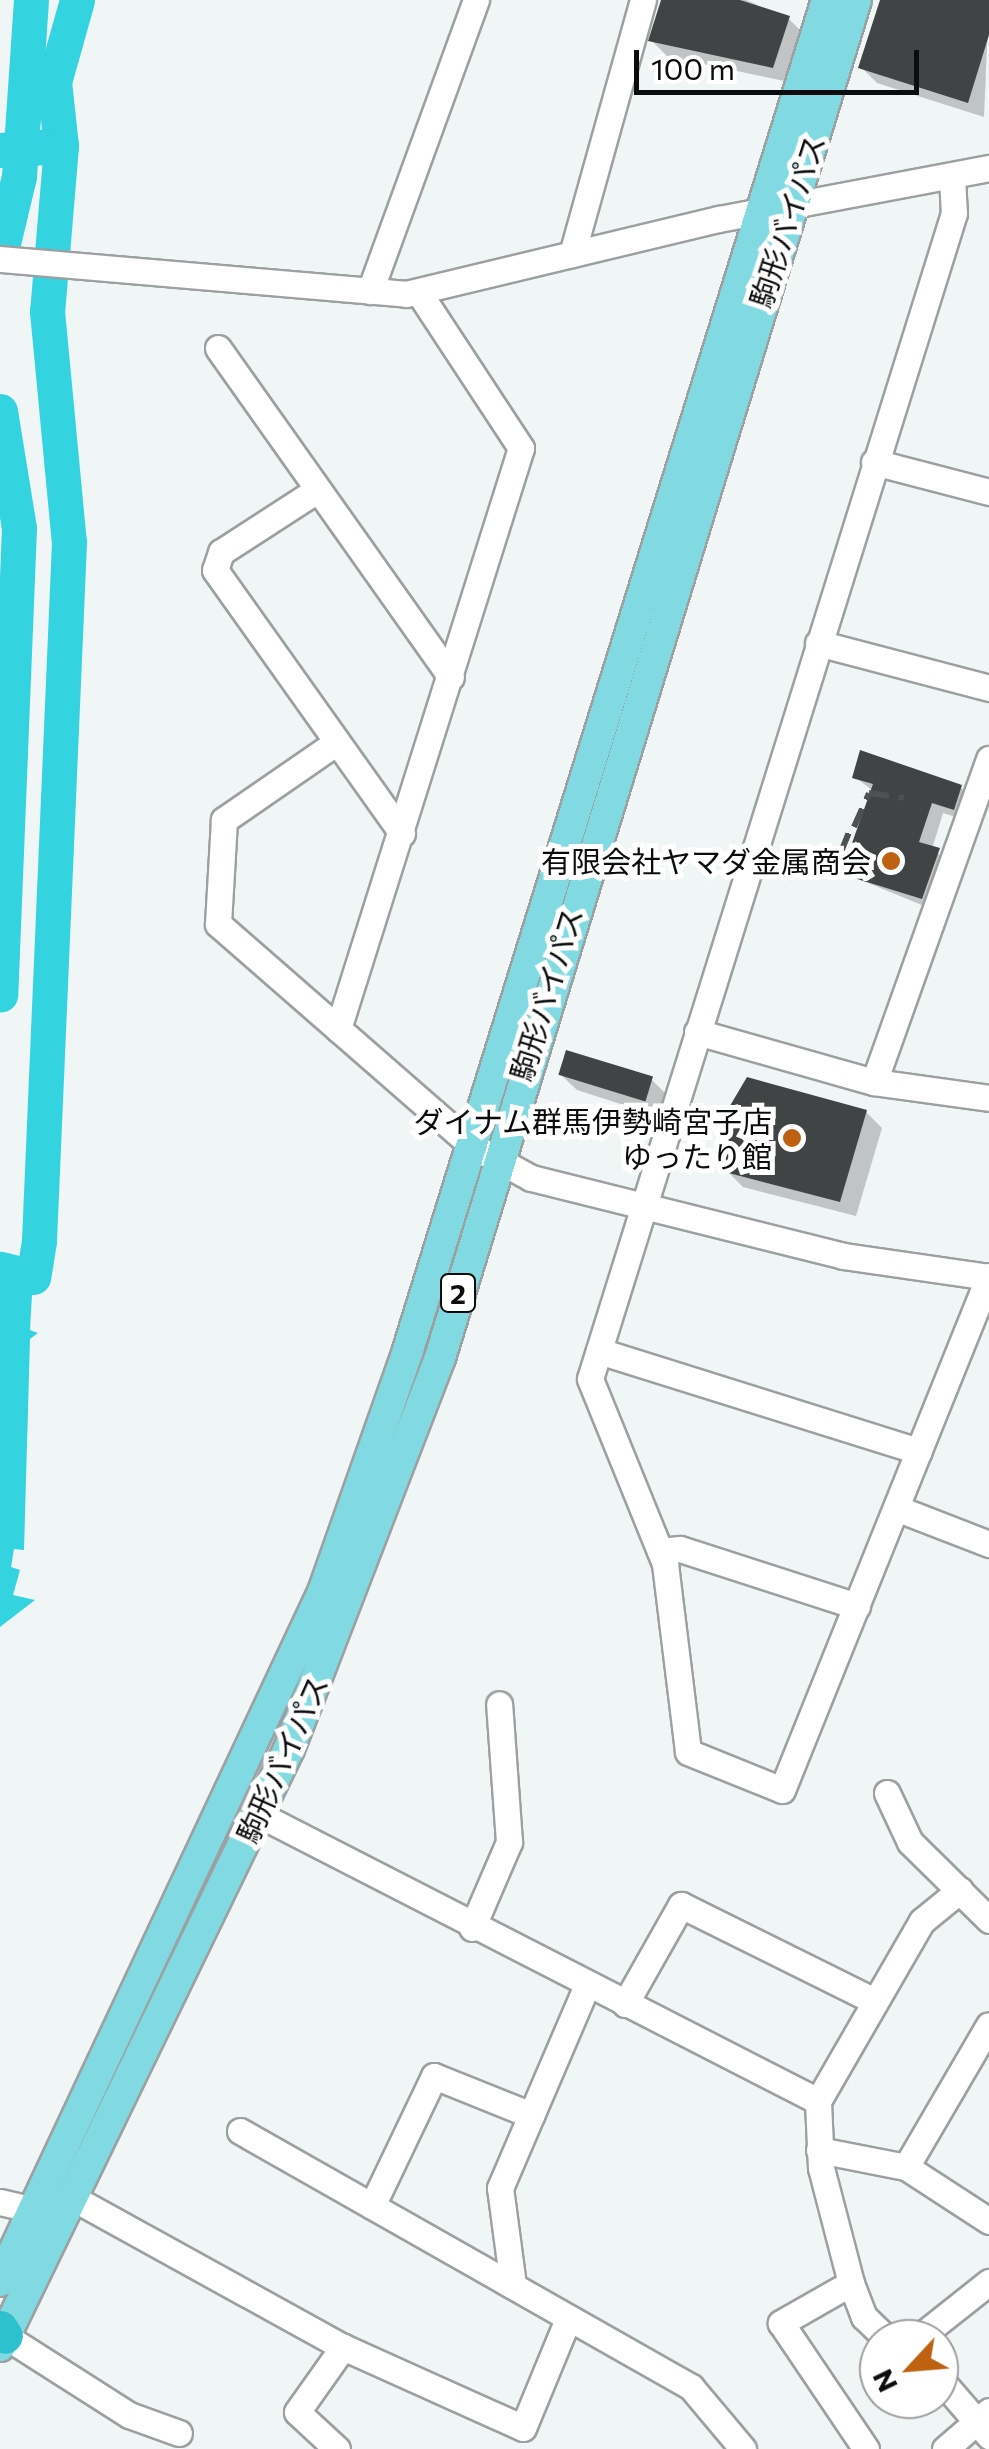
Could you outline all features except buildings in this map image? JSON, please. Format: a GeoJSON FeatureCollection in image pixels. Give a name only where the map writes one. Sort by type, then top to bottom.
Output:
{"type":"FeatureCollection","features":[{"type":"Feature","properties":{"kind":"main road","name":"駒形バイパス"},"geometry":{"type":"LineString","coordinates":[[1,2336],[258,1814],[352,1598],[440,1358],[483,1153],[827,0]]}},
{"type":"Feature","properties":{"kind":"main road","name":"駒形バイパス"},"geometry":{"type":"LineString","coordinates":[[0,2281],[323,1592],[483,1153],[794,204],[856,0]]}},
{"type":"Feature","properties":{"kind":"street"},"geometry":{"type":"LineString","coordinates":[[370,291],[476,0]]}},
{"type":"Feature","properties":{"kind":"street"},"geometry":{"type":"LineString","coordinates":[[572,254],[643,0]]}},
{"type":"Feature","properties":{"kind":"street"},"geometry":{"type":"LineString","coordinates":[[0,259],[419,293],[762,210],[989,168]]}},
{"type":"Feature","properties":{"kind":"street"},"geometry":{"type":"LineString","coordinates":[[334,744],[224,820],[216,910],[223,930],[483,1153],[644,1204],[843,1256],[989,1277],[782,1790],[683,1747],[660,1550],[590,1395],[599,1351],[644,1204],[954,213],[952,177]]}},
{"type":"Feature","properties":{"kind":"street"},"geometry":{"type":"LineString","coordinates":[[338,1029],[521,448],[419,293]]}},
{"type":"Feature","properties":{"kind":"street"},"geometry":{"type":"LineString","coordinates":[[218,348],[451,677]]}},
{"type":"Feature","properties":{"kind":"street"},"geometry":{"type":"LineString","coordinates":[[874,462],[989,492]]}},
{"type":"Feature","properties":{"kind":"street"},"geometry":{"type":"LineString","coordinates":[[317,490],[221,552],[215,570],[334,744],[402,833]]}},
{"type":"Feature","properties":{"kind":"street"},"geometry":{"type":"LineString","coordinates":[[818,643],[989,688]]}},
{"type":"Feature","properties":{"kind":"street"},"geometry":{"type":"LineString","coordinates":[[874,1082],[989,759]]}},
{"type":"Feature","properties":{"kind":"street"},"geometry":{"type":"LineString","coordinates":[[698,1032],[874,1082],[989,1098]]}},
{"type":"Feature","properties":{"kind":"street"},"geometry":{"type":"LineString","coordinates":[[599,1351],[919,1452]]}},
{"type":"Feature","properties":{"kind":"street"},"geometry":{"type":"LineString","coordinates":[[896,1508],[989,1544]]}},
{"type":"Feature","properties":{"kind":"street"},"geometry":{"type":"LineString","coordinates":[[660,1550],[680,1549],[857,1606]]}},
{"type":"Feature","properties":{"kind":"street"},"geometry":{"type":"LineString","coordinates":[[472,1928],[509,1842],[499,1704]]}},
{"type":"Feature","properties":{"kind":"street"},"geometry":{"type":"LineString","coordinates":[[887,1792],[910,1842],[989,1920]]}},
{"type":"Feature","properties":{"kind":"street"},"geometry":{"type":"LineString","coordinates":[[258,1814],[472,1928],[818,2101]]}},
{"type":"Feature","properties":{"kind":"street"},"geometry":{"type":"LineString","coordinates":[[866,2319],[851,2283],[819,2150],[818,2101],[922,1921],[960,1890]]}},
{"type":"Feature","properties":{"kind":"street"},"geometry":{"type":"LineString","coordinates":[[625,2004],[682,1905],[874,2001]]}},
{"type":"Feature","properties":{"kind":"street"},"geometry":{"type":"LineString","coordinates":[[513,2285],[500,2188],[586,1985]]}},
{"type":"Feature","properties":{"kind":"street"},"geometry":{"type":"LineString","coordinates":[[906,2167],[989,2026]]}},
{"type":"Feature","properties":{"kind":"street"},"geometry":{"type":"LineString","coordinates":[[372,2206],[434,2076],[532,2115]]}},
{"type":"Feature","properties":{"kind":"street"},"geometry":{"type":"LineString","coordinates":[[240,2131],[691,2387],[743,2449]]}},
{"type":"Feature","properties":{"kind":"street"},"geometry":{"type":"LineString","coordinates":[[819,2150],[906,2167],[989,2221]]}},
{"type":"Feature","properties":{"kind":"street"},"geometry":{"type":"LineString","coordinates":[[72,2198],[343,2347],[524,2428],[568,2319]]}},
{"type":"Feature","properties":{"kind":"street"},"geometry":{"type":"LineString","coordinates":[[0,2202],[35,2210]]}},
{"type":"Feature","properties":{"kind":"street"},"geometry":{"type":"LineString","coordinates":[[942,2319],[989,2282]]}},
{"type":"Feature","properties":{"kind":"street"},"geometry":{"type":"LineString","coordinates":[[851,2283],[781,2322],[866,2449]]}},
{"type":"Feature","properties":{"kind":"street"},"geometry":{"type":"LineString","coordinates":[[1,2336],[129,2415],[178,2433]]}},
{"type":"Feature","properties":{"kind":"street"},"geometry":{"type":"LineString","coordinates":[[337,2449],[297,2412],[343,2347]]}},
{"type":"Feature","properties":{"kind":"street"},"geometry":{"type":"LineString","coordinates":[[945,2449],[985,2423],[959,2398]]}},
{"type":"Feature","properties":{"kind":"water"},"geometry":{"type":"Polygon","coordinates":[[[0,1269],[33,1277],[30,1330],[38,1333],[30,1339],[24,1550],[14,1549],[11,1567],[20,1570],[13,1595],[35,1600],[0,1627],[0,1269]]]}},
{"type":"Feature","properties":{"kind":"waterway"},"geometry":{"type":"LineString","coordinates":[[0,256],[19,176],[31,0]]}},
{"type":"Feature","properties":{"kind":"waterway"},"geometry":{"type":"LineString","coordinates":[[41,147],[61,146],[54,82],[77,0]]}},
{"type":"Feature","properties":{"kind":"waterway"},"geometry":{"type":"LineString","coordinates":[[0,150],[61,146],[47,311],[69,542],[39,1241],[33,1277],[0,1269]]}},
{"type":"Feature","properties":{"kind":"waterway"},"geometry":{"type":"LineString","coordinates":[[0,411],[19,528],[0,995]]}},
{"type":"Feature","properties":{"kind":"railway"},"geometry":{"type":"LineString","coordinates":[[854,827],[869,793],[904,798]]}},
{"type":"Feature","properties":{"kind":"railway"},"geometry":{"type":"LineString","coordinates":[[841,852],[849,832]]}},
{"type":"Feature","properties":{"kind":"place","name":"有限会社ヤマダ金属商会"},"geometry":{"type":"Point","coordinates":[891,861]}},
{"type":"Feature","properties":{"kind":"place","name":"ダイナム群馬伊勢崎宮子店 ゆったり館"},"geometry":{"type":"Point","coordinates":[792,1138]}}]}
